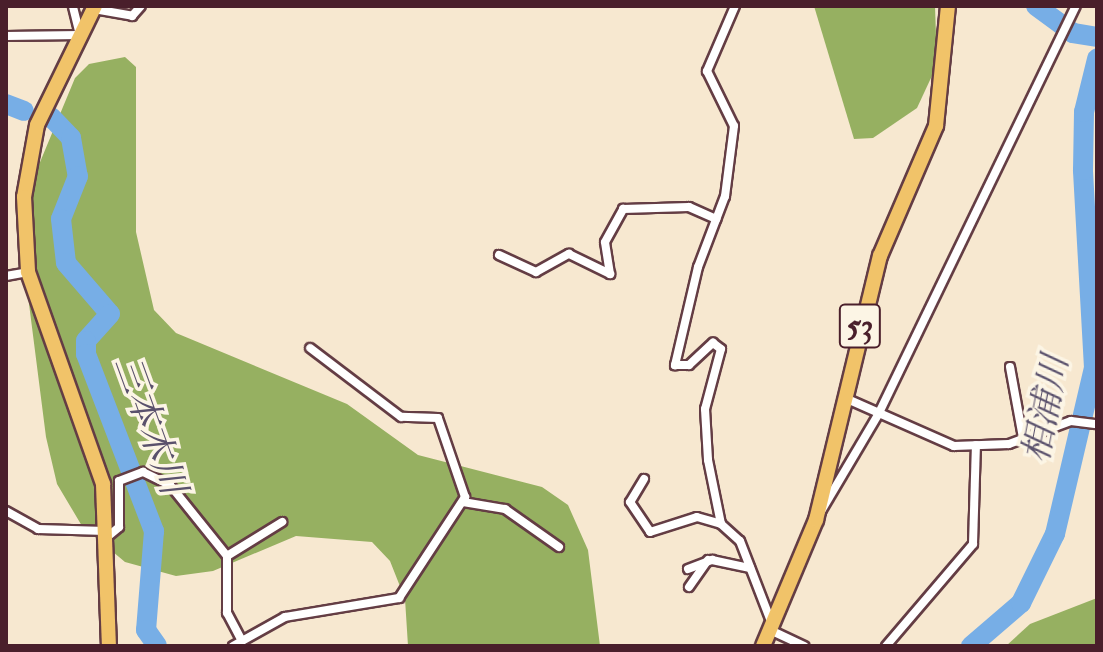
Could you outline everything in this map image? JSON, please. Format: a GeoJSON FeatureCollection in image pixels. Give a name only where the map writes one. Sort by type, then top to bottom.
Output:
{"type":"FeatureCollection","features":[{"type":"Feature","properties":{"kind":"main road","name":"53"},"geometry":{"type":"LineString","coordinates":[[763,646],[816,520],[880,256],[936,126],[948,6]]}},
{"type":"Feature","properties":{"kind":"main road"},"geometry":{"type":"LineString","coordinates":[[95,8],[37,125],[26,171],[28,272],[94,447],[106,535],[109,646]]}},
{"type":"Feature","properties":{"kind":"street"},"geometry":{"type":"LineString","coordinates":[[6,36],[80,35],[73,6]]}},
{"type":"Feature","properties":{"kind":"street"},"geometry":{"type":"LineString","coordinates":[[95,8],[132,16],[141,6]]}},
{"type":"Feature","properties":{"kind":"street"},"geometry":{"type":"LineString","coordinates":[[721,524],[704,436],[721,349],[713,343],[689,365],[675,365],[716,219],[734,126],[707,71],[735,6]]}},
{"type":"Feature","properties":{"kind":"street"},"geometry":{"type":"LineString","coordinates":[[816,520],[879,413],[1076,6]]}},
{"type":"Feature","properties":{"kind":"street"},"geometry":{"type":"LineString","coordinates":[[499,255],[536,272],[569,254],[610,274],[605,242],[623,209],[689,207],[716,219]]}},
{"type":"Feature","properties":{"kind":"street"},"geometry":{"type":"LineString","coordinates":[[6,276],[28,272]]}},
{"type":"Feature","properties":{"kind":"street"},"geometry":{"type":"LineString","coordinates":[[6,511],[38,529],[106,535],[119,527],[119,481],[143,472],[170,485],[227,556],[227,613],[238,644],[317,608],[399,598],[463,502],[458,461],[438,418],[401,417],[310,348]]}},
{"type":"Feature","properties":{"kind":"street"},"geometry":{"type":"LineString","coordinates":[[1010,367],[1023,438]]}},
{"type":"Feature","properties":{"kind":"street"},"geometry":{"type":"LineString","coordinates":[[845,398],[954,446],[1023,438],[1071,421],[1097,424]]}},
{"type":"Feature","properties":{"kind":"street"},"geometry":{"type":"LineString","coordinates":[[886,646],[973,544],[976,445]]}},
{"type":"Feature","properties":{"kind":"street"},"geometry":{"type":"LineString","coordinates":[[644,479],[630,502],[650,532],[697,517],[721,524],[740,541],[771,628],[805,646]]}},
{"type":"Feature","properties":{"kind":"street"},"geometry":{"type":"LineString","coordinates":[[463,502],[505,509],[559,547]]}},
{"type":"Feature","properties":{"kind":"street"},"geometry":{"type":"LineString","coordinates":[[227,556],[282,522]]}},
{"type":"Feature","properties":{"kind":"street"},"geometry":{"type":"LineString","coordinates":[[688,569],[708,560],[750,568]]}},
{"type":"Feature","properties":{"kind":"street"},"geometry":{"type":"LineString","coordinates":[[689,587],[708,560]]}},
{"type":"Feature","properties":{"kind":"green space"},"geometry":{"type":"Polygon","coordinates":[[[814,6],[935,6],[937,65],[917,108],[873,138],[854,139],[814,6]]]}},
{"type":"Feature","properties":{"kind":"green space"},"geometry":{"type":"Polygon","coordinates":[[[125,57],[136,67],[136,232],[154,310],[176,333],[347,404],[418,455],[542,487],[568,505],[588,550],[600,646],[408,646],[405,599],[390,561],[372,542],[296,536],[213,571],[176,576],[125,562],[82,526],[57,484],[46,437],[22,249],[33,179],[75,78],[89,64],[125,57]]]}},
{"type":"Feature","properties":{"kind":"green space"},"geometry":{"type":"Polygon","coordinates":[[[1097,598],[1097,646],[1006,646],[1030,624],[1097,598]]]}},
{"type":"Feature","properties":{"kind":"waterway"},"geometry":{"type":"LineString","coordinates":[[1036,6],[1073,33],[1097,37]]}},
{"type":"Feature","properties":{"kind":"waterway","name":"相浦川"},"geometry":{"type":"LineString","coordinates":[[971,646],[1021,603],[1055,534],[1094,368],[1083,170],[1084,112],[1097,59]]}},
{"type":"Feature","properties":{"kind":"waterway","name":"三本木川"},"geometry":{"type":"LineString","coordinates":[[6,104],[24,111]]}},
{"type":"Feature","properties":{"kind":"waterway","name":"三本木川"},"geometry":{"type":"LineString","coordinates":[[51,117],[71,138],[78,176],[61,219],[66,263],[110,314],[86,341],[86,354],[154,531],[146,630],[157,646]]}}]}
